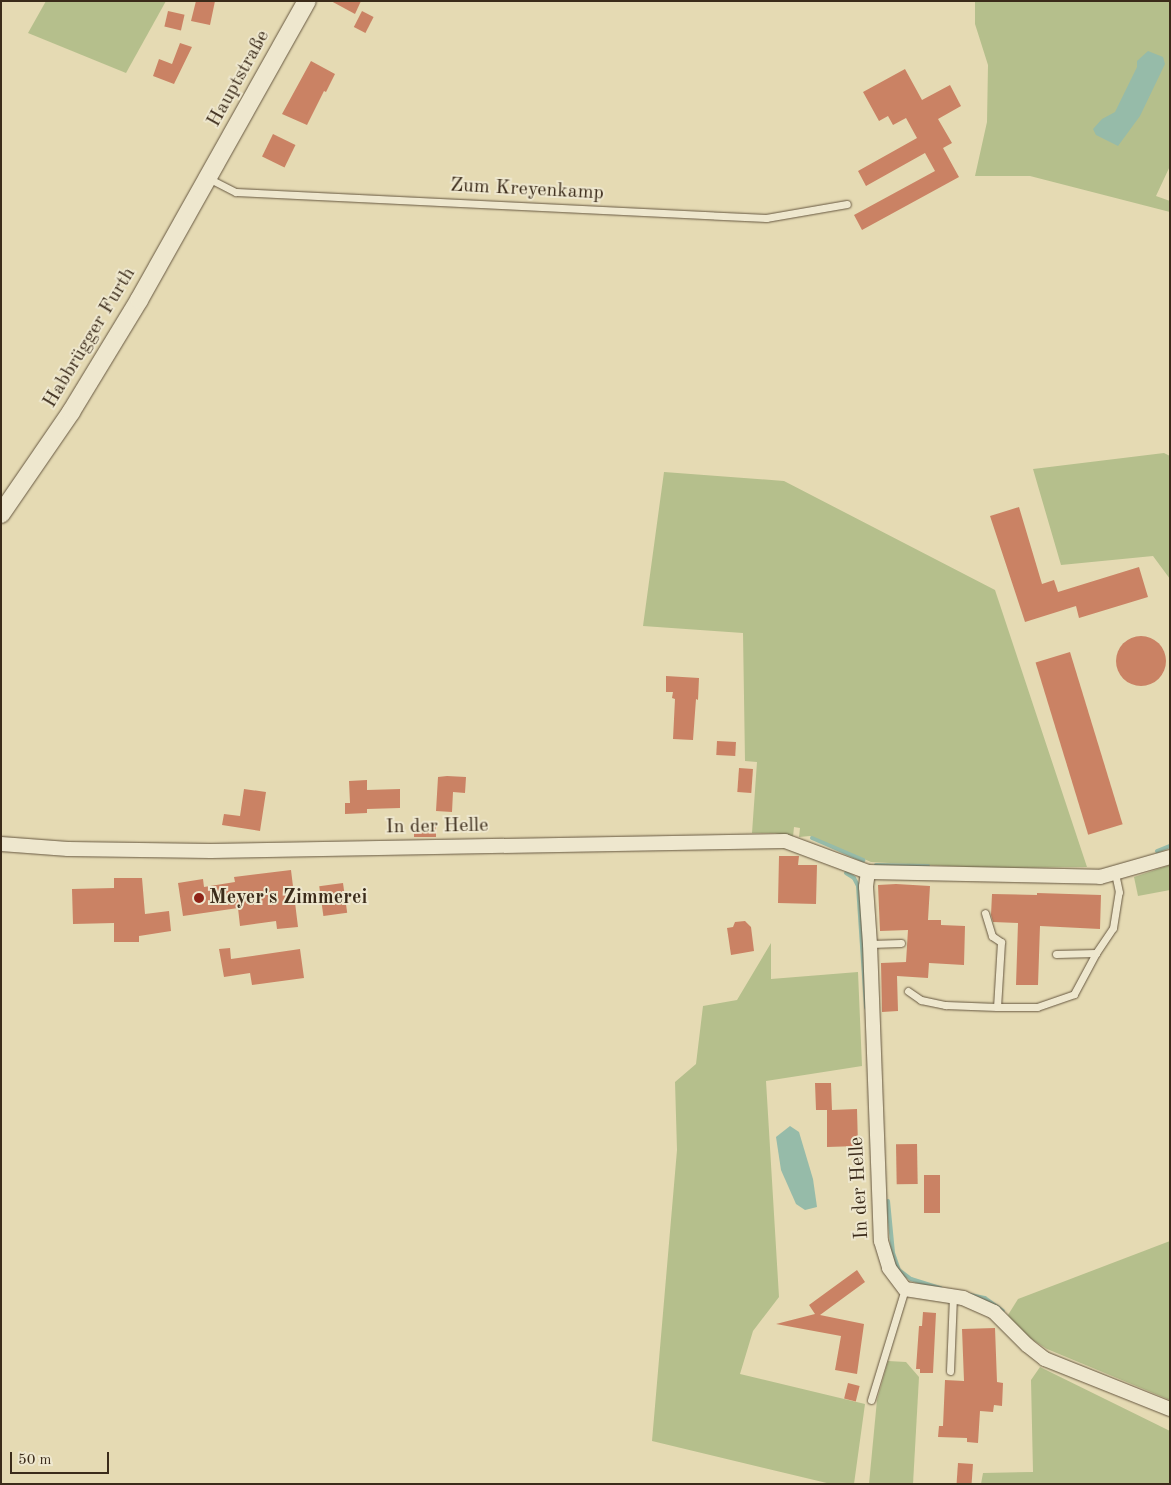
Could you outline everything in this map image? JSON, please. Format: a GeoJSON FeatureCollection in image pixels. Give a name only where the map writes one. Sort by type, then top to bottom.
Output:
{"type":"FeatureCollection","features":[{"type":"Feature","properties":{"kind":"street","name":"Hauptstraße"},"geometry":{"type":"LineString","coordinates":[[207,178],[307,1]]}},
{"type":"Feature","properties":{"kind":"street","name":"Habbrügger Furth"},"geometry":{"type":"LineString","coordinates":[[1,514],[72,412],[139,300],[207,178]]}},
{"type":"Feature","properties":{"kind":"street","name":"In der Helle"},"geometry":{"type":"LineString","coordinates":[[1,844],[68,849],[211,852],[785,841],[868,872],[1100,877],[1170,857]]}},
{"type":"Feature","properties":{"kind":"street","name":"In der Helle"},"geometry":{"type":"LineString","coordinates":[[868,872],[866,887],[870,944],[881,1241],[889,1268],[905,1289]]}},
{"type":"Feature","properties":{"kind":"street"},"geometry":{"type":"LineString","coordinates":[[905,1289],[963,1298],[994,1312],[1027,1345],[1045,1359],[1170,1409]]}},
{"type":"Feature","properties":{"kind":"lane","name":"Zum Kreyenkamp"},"geometry":{"type":"LineString","coordinates":[[207,178],[236,192],[766,218],[847,204]]}},
{"type":"Feature","properties":{"kind":"lane"},"geometry":{"type":"LineString","coordinates":[[908,991],[921,1000],[945,1005],[997,1007],[1037,1007],[1074,994],[1112,928],[1119,892],[1115,873]]}},
{"type":"Feature","properties":{"kind":"lane"},"geometry":{"type":"LineString","coordinates":[[985,912],[992,936],[1001,942],[997,1007]]}},
{"type":"Feature","properties":{"kind":"lane"},"geometry":{"type":"LineString","coordinates":[[870,944],[901,942]]}},
{"type":"Feature","properties":{"kind":"lane"},"geometry":{"type":"LineString","coordinates":[[1056,954],[1096,953]]}},
{"type":"Feature","properties":{"kind":"lane"},"geometry":{"type":"LineString","coordinates":[[871,1400],[905,1289]]}},
{"type":"Feature","properties":{"kind":"lane"},"geometry":{"type":"LineString","coordinates":[[950,1371],[953,1296]]}},
{"type":"Feature","properties":{"kind":"shaded area"},"geometry":{"type":"Polygon","coordinates":[[[46,1],[166,1],[126,73],[28,33],[46,1]]]}},
{"type":"Feature","properties":{"kind":"shaded area"},"geometry":{"type":"Polygon","coordinates":[[[975,1],[1170,1],[1170,166],[1156,196],[1170,201],[1170,212],[1030,176],[975,176],[987,122],[988,65],[975,24],[975,1]]]}},
{"type":"Feature","properties":{"kind":"shaded area"},"geometry":{"type":"Polygon","coordinates":[[[1148,51],[1163,57],[1165,64],[1140,116],[1118,146],[1096,135],[1093,129],[1102,119],[1115,112],[1137,67],[1137,61],[1148,51]]]}},
{"type":"Feature","properties":{"kind":"shaded area"},"geometry":{"type":"Polygon","coordinates":[[[1164,453],[1170,456],[1170,579],[1153,556],[1061,565],[1033,469],[1164,453]]]}},
{"type":"Feature","properties":{"kind":"shaded area"},"geometry":{"type":"Polygon","coordinates":[[[664,472],[784,481],[995,590],[1087,867],[987,868],[871,862],[810,836],[799,837],[800,828],[794,827],[793,837],[775,833],[752,833],[757,762],[745,761],[743,633],[643,626],[664,472]]]}},
{"type":"Feature","properties":{"kind":"shaded area"},"geometry":{"type":"Polygon","coordinates":[[[1170,865],[1170,890],[1138,896],[1134,877],[1170,865]]]}},
{"type":"Feature","properties":{"kind":"shaded area"},"geometry":{"type":"Polygon","coordinates":[[[771,943],[771,979],[858,972],[862,1066],[766,1081],[779,1297],[753,1331],[740,1374],[865,1404],[854,1484],[831,1484],[652,1441],[677,1150],[675,1082],[696,1064],[703,1006],[737,1000],[771,943]]]}},
{"type":"Feature","properties":{"kind":"shaded area"},"geometry":{"type":"Polygon","coordinates":[[[790,1126],[799,1132],[813,1179],[817,1207],[805,1210],[796,1204],[781,1170],[776,1137],[790,1126]]]}},
{"type":"Feature","properties":{"kind":"shaded area"},"geometry":{"type":"Polygon","coordinates":[[[1170,1241],[1170,1400],[1047,1349],[1019,1331],[1008,1315],[1018,1299],[1170,1241]]]}},
{"type":"Feature","properties":{"kind":"shaded area"},"geometry":{"type":"Polygon","coordinates":[[[888,1361],[906,1362],[919,1377],[913,1484],[869,1484],[877,1400],[888,1361]]]}},
{"type":"Feature","properties":{"kind":"shaded area"},"geometry":{"type":"Polygon","coordinates":[[[1040,1367],[1170,1431],[1170,1484],[981,1484],[983,1473],[1033,1472],[1031,1380],[1040,1367]]]}},
{"type":"Feature","properties":{"kind":"building"},"geometry":{"type":"Polygon","coordinates":[[[196,1],[215,1],[210,25],[191,21],[196,1]]]}},
{"type":"Feature","properties":{"kind":"building"},"geometry":{"type":"Polygon","coordinates":[[[331,1],[361,1],[355,14],[331,1]]]}},
{"type":"Feature","properties":{"kind":"building"},"geometry":{"type":"Polygon","coordinates":[[[168,11],[185,15],[181,30],[164,27],[168,11]]]}},
{"type":"Feature","properties":{"kind":"building"},"geometry":{"type":"Polygon","coordinates":[[[362,11],[374,17],[365,33],[354,27],[362,11]]]}},
{"type":"Feature","properties":{"kind":"building"},"geometry":{"type":"Polygon","coordinates":[[[180,43],[192,47],[174,84],[153,76],[159,59],[172,64],[180,43]]]}},
{"type":"Feature","properties":{"kind":"building"},"geometry":{"type":"Polygon","coordinates":[[[311,61],[335,74],[307,125],[282,114],[311,61]]]}},
{"type":"Feature","properties":{"kind":"building"},"geometry":{"type":"Polygon","coordinates":[[[905,69],[922,100],[950,85],[961,106],[938,119],[952,143],[943,148],[959,177],[862,230],[854,215],[935,171],[925,153],[866,186],[858,171],[917,138],[906,118],[893,125],[888,116],[879,121],[863,92],[905,69]]]}},
{"type":"Feature","properties":{"kind":"building"},"geometry":{"type":"Polygon","coordinates":[[[273,134],[295,145],[285,167],[262,156],[273,134]]]}},
{"type":"Feature","properties":{"kind":"building"},"geometry":{"type":"Polygon","coordinates":[[[1019,507],[1042,584],[1054,580],[1058,592],[1139,567],[1148,597],[1079,618],[1076,606],[1025,622],[990,516],[1019,507]]]}},
{"type":"Feature","properties":{"kind":"building"},"geometry":{"type":"Polygon","coordinates":[[[1136,636],[1146,636],[1159,643],[1166,656],[1166,666],[1159,679],[1146,686],[1136,686],[1127,682],[1120,675],[1116,666],[1116,656],[1120,647],[1127,640],[1136,636]]]}},
{"type":"Feature","properties":{"kind":"building"},"geometry":{"type":"Polygon","coordinates":[[[1070,652],[1123,824],[1088,835],[1036,663],[1070,652]]]}},
{"type":"Feature","properties":{"kind":"building"},"geometry":{"type":"Polygon","coordinates":[[[666,676],[699,678],[693,740],[673,739],[675,699],[672,698],[673,692],[666,692],[666,676]]]}},
{"type":"Feature","properties":{"kind":"building"},"geometry":{"type":"Polygon","coordinates":[[[717,741],[736,742],[735,756],[716,755],[717,741]]]}},
{"type":"Feature","properties":{"kind":"building"},"geometry":{"type":"Polygon","coordinates":[[[739,768],[753,769],[751,793],[737,792],[739,768]]]}},
{"type":"Feature","properties":{"kind":"building"},"geometry":{"type":"Polygon","coordinates":[[[438,777],[466,777],[465,793],[453,792],[452,812],[436,811],[438,777]]]}},
{"type":"Feature","properties":{"kind":"building"},"geometry":{"type":"Polygon","coordinates":[[[367,780],[367,790],[400,789],[400,808],[367,809],[367,813],[345,814],[345,803],[350,803],[349,781],[367,780]]]}},
{"type":"Feature","properties":{"kind":"building"},"geometry":{"type":"Polygon","coordinates":[[[244,789],[266,792],[260,831],[222,825],[224,814],[240,816],[244,789]]]}},
{"type":"Feature","properties":{"kind":"building"},"geometry":{"type":"Polygon","coordinates":[[[414,824],[436,824],[436,837],[414,837],[414,824]]]}},
{"type":"Feature","properties":{"kind":"building"},"geometry":{"type":"Polygon","coordinates":[[[779,856],[799,856],[798,865],[817,865],[816,904],[778,903],[779,856]]]}},
{"type":"Feature","properties":{"kind":"building"},"geometry":{"type":"Polygon","coordinates":[[[291,870],[298,927],[277,929],[276,921],[240,926],[238,908],[183,916],[178,883],[203,879],[204,887],[235,882],[234,877],[291,870]]]}},
{"type":"Feature","properties":{"kind":"building"},"geometry":{"type":"Polygon","coordinates":[[[114,878],[142,878],[145,914],[169,911],[171,931],[139,936],[139,942],[114,942],[114,923],[73,924],[72,889],[114,888],[114,878]]]}},
{"type":"Feature","properties":{"kind":"building"},"geometry":{"type":"Polygon","coordinates":[[[343,883],[347,913],[323,916],[319,886],[343,883]]]}},
{"type":"Feature","properties":{"kind":"building"},"geometry":{"type":"Polygon","coordinates":[[[878,885],[930,886],[928,920],[941,920],[941,925],[965,926],[964,965],[929,963],[928,978],[897,976],[898,1011],[882,1012],[881,963],[906,962],[908,930],[880,931],[878,885]]]}},
{"type":"Feature","properties":{"kind":"building"},"geometry":{"type":"Polygon","coordinates":[[[1037,893],[1101,895],[1100,929],[1040,926],[1038,985],[1016,985],[1018,923],[993,922],[991,915],[992,894],[1037,895],[1037,893]]]}},
{"type":"Feature","properties":{"kind":"building"},"geometry":{"type":"Polygon","coordinates":[[[745,921],[751,927],[754,951],[731,955],[727,928],[733,927],[735,922],[745,921]]]}},
{"type":"Feature","properties":{"kind":"building"},"geometry":{"type":"Polygon","coordinates":[[[230,948],[231,959],[300,949],[304,978],[252,985],[250,973],[224,977],[219,949],[230,948]]]}},
{"type":"Feature","properties":{"kind":"building"},"geometry":{"type":"Polygon","coordinates":[[[815,1083],[831,1083],[832,1110],[857,1109],[858,1146],[827,1147],[827,1110],[816,1110],[815,1083]]]}},
{"type":"Feature","properties":{"kind":"building"},"geometry":{"type":"Polygon","coordinates":[[[896,1144],[917,1144],[918,1184],[897,1184],[896,1144]]]}},
{"type":"Feature","properties":{"kind":"building"},"geometry":{"type":"Polygon","coordinates":[[[924,1175],[940,1175],[940,1213],[924,1213],[924,1175]]]}},
{"type":"Feature","properties":{"kind":"building"},"geometry":{"type":"Polygon","coordinates":[[[857,1270],[865,1282],[820,1315],[864,1324],[857,1374],[835,1370],[841,1336],[776,1324],[815,1314],[809,1305],[857,1270]]]}},
{"type":"Feature","properties":{"kind":"building"},"geometry":{"type":"Polygon","coordinates":[[[923,1312],[936,1313],[933,1373],[920,1373],[920,1369],[916,1369],[919,1326],[922,1326],[923,1312]]]}},
{"type":"Feature","properties":{"kind":"building"},"geometry":{"type":"Polygon","coordinates":[[[995,1328],[997,1382],[1003,1383],[1002,1406],[994,1405],[993,1412],[980,1411],[978,1443],[967,1442],[967,1438],[938,1437],[939,1426],[943,1426],[945,1380],[964,1381],[962,1329],[995,1328]]]}},
{"type":"Feature","properties":{"kind":"building"},"geometry":{"type":"Polygon","coordinates":[[[848,1383],[860,1386],[856,1401],[844,1399],[848,1383]]]}},
{"type":"Feature","properties":{"kind":"building"},"geometry":{"type":"Polygon","coordinates":[[[958,1463],[973,1464],[972,1484],[957,1484],[958,1463]]]}},
{"type":"Feature","properties":{"kind":"waterway"},"geometry":{"type":"LineString","coordinates":[[812,838],[863,860]]}},
{"type":"Feature","properties":{"kind":"waterway"},"geometry":{"type":"LineString","coordinates":[[1157,851],[1170,846]]}},
{"type":"Feature","properties":{"kind":"waterway"},"geometry":{"type":"LineString","coordinates":[[876,865],[928,866]]}},
{"type":"Feature","properties":{"kind":"waterway"},"geometry":{"type":"LineString","coordinates":[[846,873],[854,878],[858,886],[866,1008]]}},
{"type":"Feature","properties":{"kind":"waterway"},"geometry":{"type":"LineString","coordinates":[[888,1201],[893,1253],[899,1270],[911,1279],[941,1288]]}},
{"type":"Feature","properties":{"kind":"waterway"},"geometry":{"type":"LineString","coordinates":[[970,1295],[985,1298],[1003,1311]]}},
{"type":"Feature","properties":{"kind":"place","name":"Meyer's Zimmerei"},"geometry":{"type":"Point","coordinates":[199,898]}}]}
